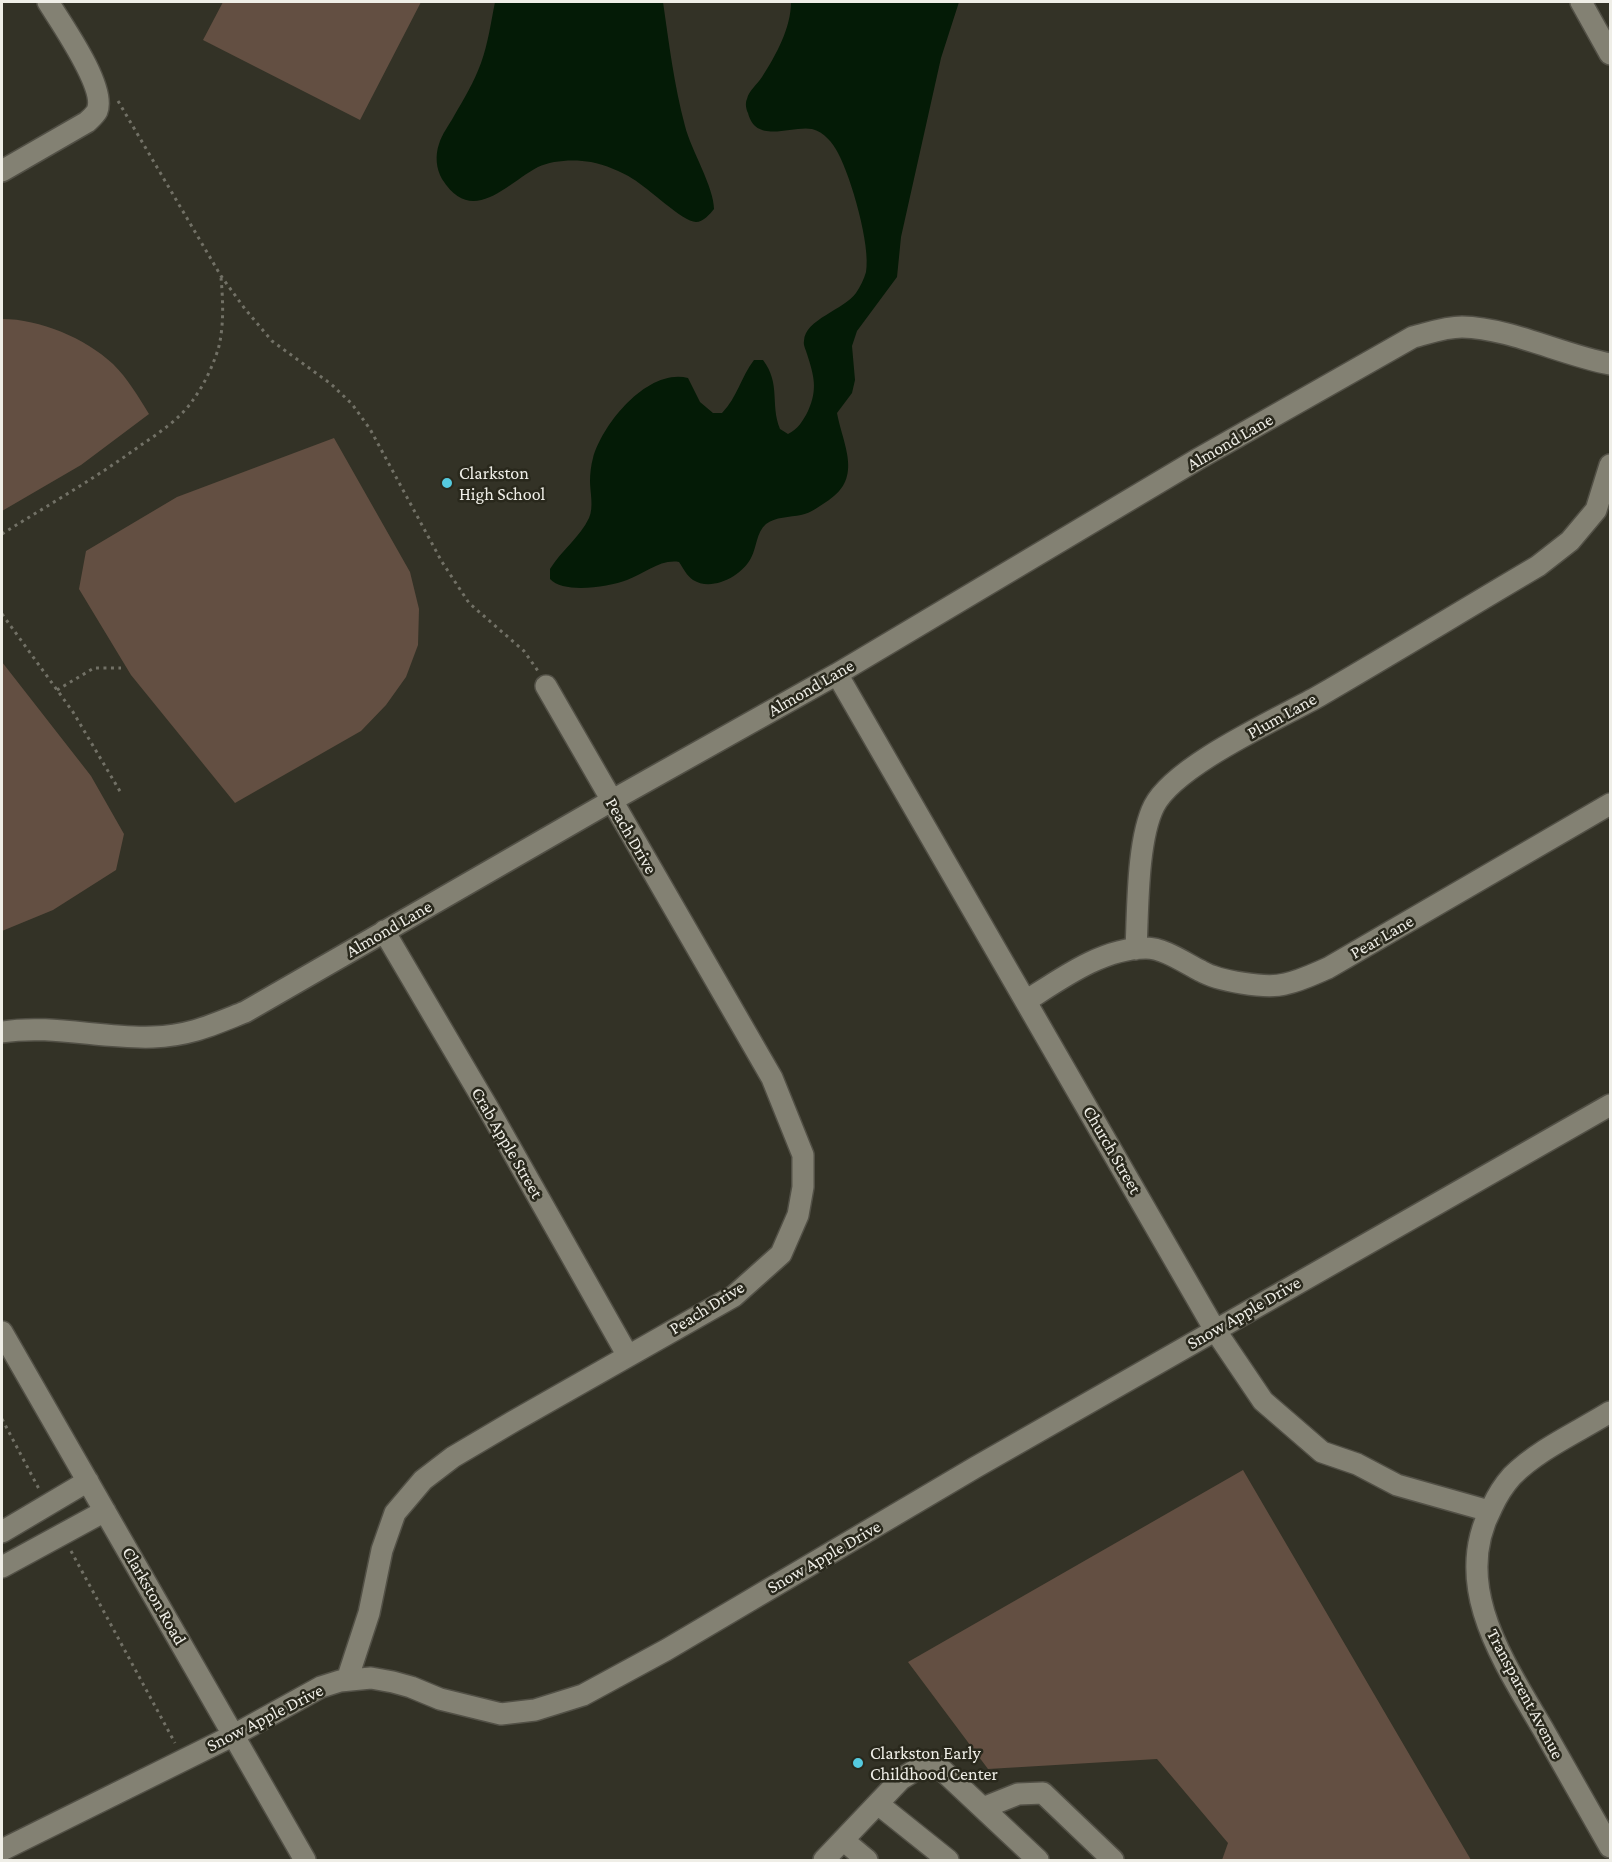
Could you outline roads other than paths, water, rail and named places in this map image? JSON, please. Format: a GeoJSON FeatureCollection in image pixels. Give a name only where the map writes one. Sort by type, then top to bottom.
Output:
{"type":"FeatureCollection","features":[{"type":"Feature","properties":{"kind":"street"},"geometry":{"type":"LineString","coordinates":[[2,171],[87,122],[97,111],[98,98],[95,82],[48,2]]}},
{"type":"Feature","properties":{"kind":"street"},"geometry":{"type":"LineString","coordinates":[[1581,2],[1611,54]]}},
{"type":"Feature","properties":{"kind":"street","name":"Almond Lane"},"geometry":{"type":"LineString","coordinates":[[2,1032],[43,1029],[152,1037],[192,1033],[245,1012],[837,674],[1198,459],[1413,338],[1437,330],[1461,327],[1481,329],[1584,359],[1611,364]]}},
{"type":"Feature","properties":{"kind":"street","name":"Plum Lane"},"geometry":{"type":"LineString","coordinates":[[1136,949],[1139,882],[1145,830],[1155,805],[1163,794],[1210,756],[1317,697],[1538,566],[1570,541],[1596,510],[1611,465]]}},
{"type":"Feature","properties":{"kind":"street","name":"Church Street"},"geometry":{"type":"LineString","coordinates":[[837,674],[1215,1330],[1263,1401],[1323,1452],[1357,1464],[1397,1485],[1489,1511]]}},
{"type":"Feature","properties":{"kind":"street","name":"Peach Drive"},"geometry":{"type":"LineString","coordinates":[[347,1680],[369,1613],[382,1550],[395,1513],[423,1480],[453,1457],[734,1296],[781,1254],[798,1215],[803,1155],[772,1078],[546,686]]}},
{"type":"Feature","properties":{"kind":"street","name":"Pear Lane"},"geometry":{"type":"LineString","coordinates":[[1136,949],[1149,948],[1164,953],[1209,976],[1237,983],[1284,985],[1328,968],[1611,804]]}},
{"type":"Feature","properties":{"kind":"street","name":"Crab Apple Street"},"geometry":{"type":"LineString","coordinates":[[384,931],[628,1356]]}},
{"type":"Feature","properties":{"kind":"street"},"geometry":{"type":"LineString","coordinates":[[1026,1000],[1088,964],[1136,949]]}},
{"type":"Feature","properties":{"kind":"street","name":"Snow Apple Drive"},"geometry":{"type":"LineString","coordinates":[[2,1850],[234,1735],[321,1687],[347,1680],[371,1678],[393,1682],[440,1699],[501,1714],[535,1710],[583,1695],[666,1650],[1215,1330],[1611,1105]]}},
{"type":"Feature","properties":{"kind":"street","name":"Clarkston Road"},"geometry":{"type":"LineString","coordinates":[[2,1332],[305,1860]]}},
{"type":"Feature","properties":{"kind":"street","name":"Transparent Avenue"},"geometry":{"type":"LineString","coordinates":[[1611,1412],[1530,1460],[1510,1478],[1489,1511],[1479,1535],[1475,1564],[1477,1589],[1485,1617],[1504,1663],[1611,1847]]}},
{"type":"Feature","properties":{"kind":"street"},"geometry":{"type":"LineString","coordinates":[[2,1532],[88,1481]]}},
{"type":"Feature","properties":{"kind":"street"},"geometry":{"type":"LineString","coordinates":[[2,1567],[105,1511]]}},
{"type":"Feature","properties":{"kind":"street"},"geometry":{"type":"LineString","coordinates":[[824,1860],[901,1779],[917,1769],[939,1767],[1038,1860]]}},
{"type":"Feature","properties":{"kind":"street"},"geometry":{"type":"LineString","coordinates":[[982,1808],[1017,1794],[1044,1793],[1113,1860]]}},
{"type":"Feature","properties":{"kind":"street"},"geometry":{"type":"LineString","coordinates":[[878,1804],[948,1860]]}},
{"type":"Feature","properties":{"kind":"street"},"geometry":{"type":"LineString","coordinates":[[843,1840],[867,1860]]}},
{"type":"Feature","properties":{"kind":"place","name":"Clarkston High School"},"geometry":{"type":"Point","coordinates":[447,483]}},
{"type":"Feature","properties":{"kind":"place","name":"Clarkston Early Childhood Center"},"geometry":{"type":"Point","coordinates":[858,1763]}}]}
